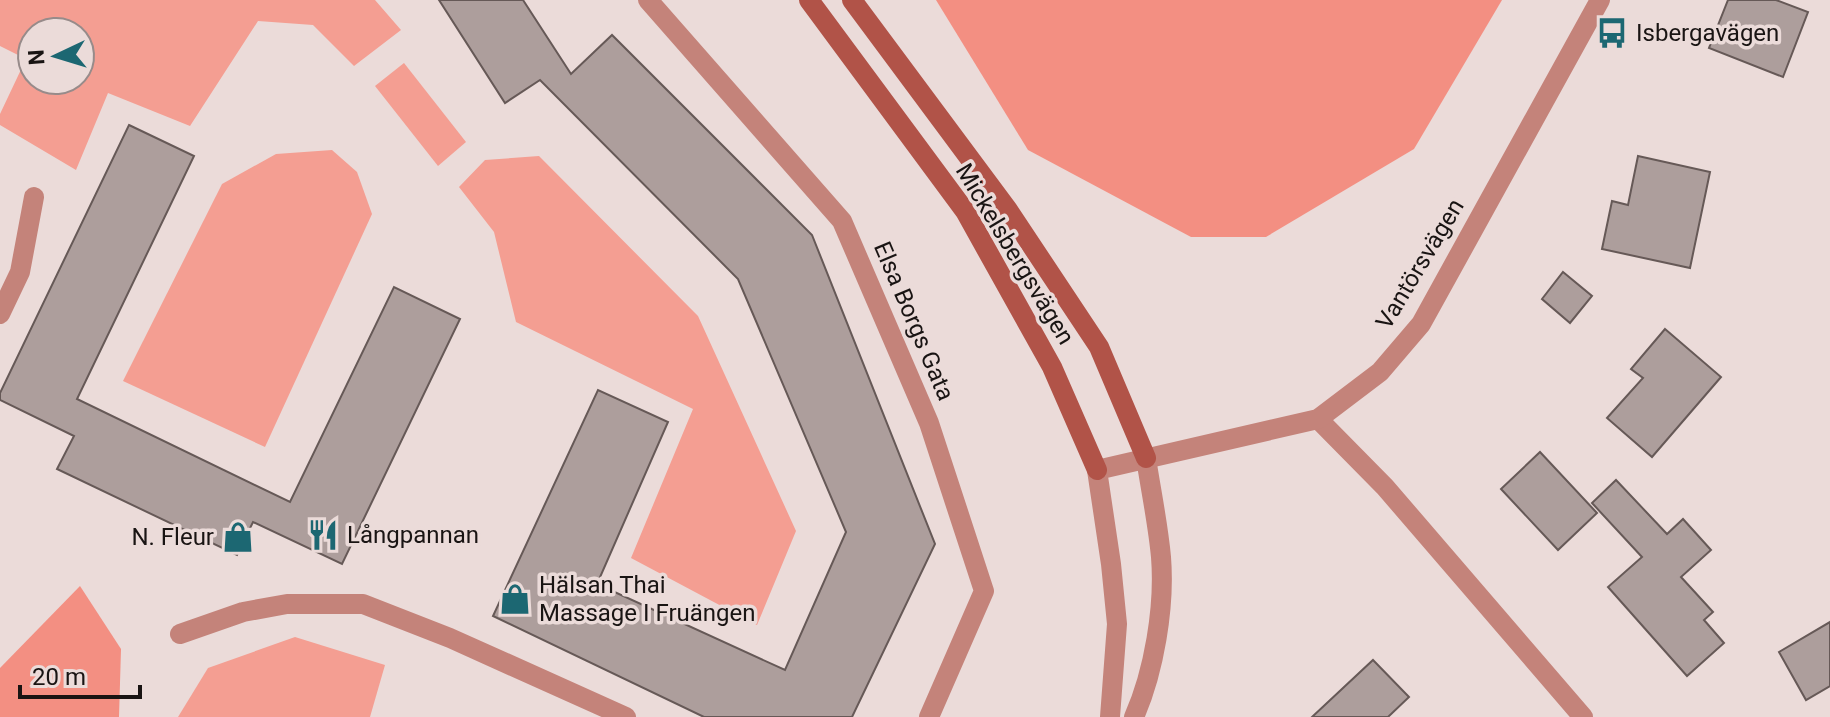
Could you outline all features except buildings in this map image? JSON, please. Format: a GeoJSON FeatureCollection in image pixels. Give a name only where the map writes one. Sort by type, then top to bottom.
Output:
{"type":"FeatureCollection","features":[{"type":"Feature","properties":{"kind":"main road","name":"Mickelsbergsvägen"},"geometry":{"type":"LineString","coordinates":[[809,0],[965,211],[1052,367],[1097,470]]}},
{"type":"Feature","properties":{"kind":"main road","name":"Mickelsbergsvägen"},"geometry":{"type":"LineString","coordinates":[[852,0],[1008,210],[1099,347],[1146,458]]}},
{"type":"Feature","properties":{"kind":"street","name":"Elsa Borgs Gata"},"geometry":{"type":"LineString","coordinates":[[648,0],[842,221],[929,423],[984,591],[929,717]]}},
{"type":"Feature","properties":{"kind":"street","name":"Vantörsvägen"},"geometry":{"type":"LineString","coordinates":[[1097,470],[1318,419],[1380,372],[1421,324],[1600,0]]}},
{"type":"Feature","properties":{"kind":"street"},"geometry":{"type":"LineString","coordinates":[[0,314],[20,272],[34,197]]}},
{"type":"Feature","properties":{"kind":"street"},"geometry":{"type":"LineString","coordinates":[[1318,419],[1385,487],[1583,717]]}},
{"type":"Feature","properties":{"kind":"street"},"geometry":{"type":"LineString","coordinates":[[1134,717],[1144,694],[1158,626],[1161,560],[1146,458]]}},
{"type":"Feature","properties":{"kind":"street"},"geometry":{"type":"LineString","coordinates":[[1097,470],[1117,624],[1110,717]]}},
{"type":"Feature","properties":{"kind":"street"},"geometry":{"type":"LineString","coordinates":[[180,634],[243,612],[287,604],[363,604],[450,638],[626,717]]}},
{"type":"Feature","properties":{"kind":"shaded area"},"geometry":{"type":"Polygon","coordinates":[[[0,0],[375,0],[401,30],[354,66],[313,25],[258,21],[190,126],[108,93],[76,170],[0,125],[0,114],[16,80],[16,96],[96,96],[96,16],[16,16],[16,54],[0,46],[0,0]]]}},
{"type":"Feature","properties":{"kind":"shaded area"},"geometry":{"type":"Polygon","coordinates":[[[936,0],[1502,0],[1414,149],[1266,237],[1191,237],[1028,150],[936,0]]]}},
{"type":"Feature","properties":{"kind":"shaded area"},"geometry":{"type":"Polygon","coordinates":[[[404,63],[466,142],[438,166],[375,86],[404,63]]]}},
{"type":"Feature","properties":{"kind":"shaded area"},"geometry":{"type":"Polygon","coordinates":[[[332,150],[357,172],[372,214],[265,447],[123,381],[222,184],[276,154],[332,150]]]}},
{"type":"Feature","properties":{"kind":"shaded area"},"geometry":{"type":"Polygon","coordinates":[[[539,156],[698,316],[796,531],[757,625],[631,558],[693,409],[516,322],[494,232],[459,187],[485,160],[539,156]]]}},
{"type":"Feature","properties":{"kind":"shaded area"},"geometry":{"type":"Polygon","coordinates":[[[80,586],[121,649],[119,717],[0,717],[0,668],[80,586]]]}},
{"type":"Feature","properties":{"kind":"shaded area"},"geometry":{"type":"Polygon","coordinates":[[[295,637],[385,665],[370,717],[178,717],[208,668],[295,637]]]}},
{"type":"Feature","properties":{"kind":"place","name":"Isbergavägen"},"geometry":{"type":"Point","coordinates":[1612,33]}},
{"type":"Feature","properties":{"kind":"place","name":"Långpannan"},"geometry":{"type":"Point","coordinates":[323,535]}},
{"type":"Feature","properties":{"kind":"place","name":"N. Fleur"},"geometry":{"type":"Point","coordinates":[238,537]}},
{"type":"Feature","properties":{"kind":"place","name":"Hälsan Thai Massage I Fruängen"},"geometry":{"type":"Point","coordinates":[515,599]}}]}
